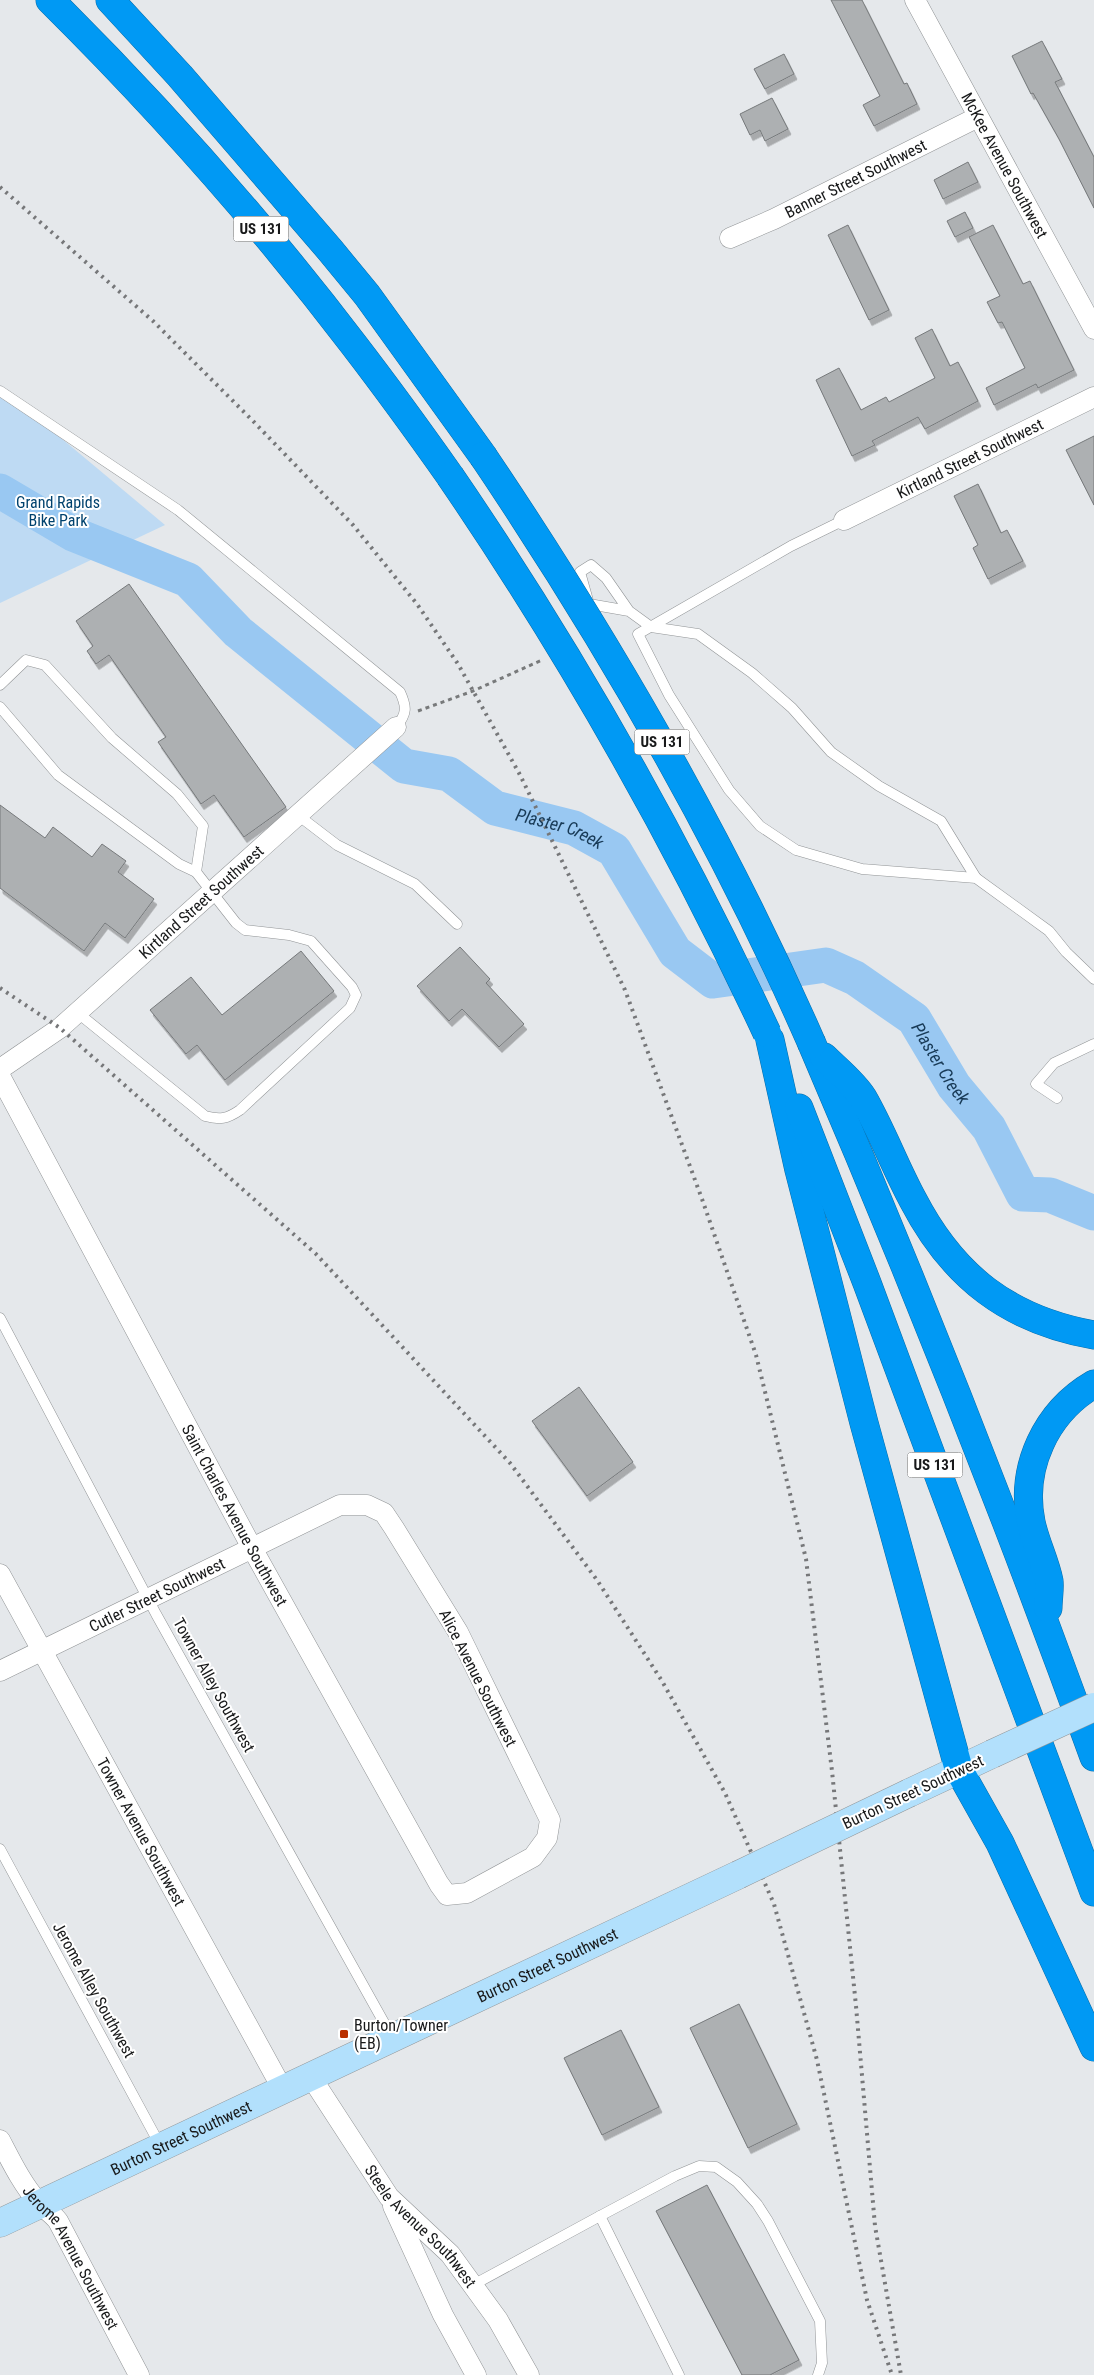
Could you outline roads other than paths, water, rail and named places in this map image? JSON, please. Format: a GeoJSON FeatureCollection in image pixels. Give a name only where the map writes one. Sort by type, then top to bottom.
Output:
{"type":"FeatureCollection","features":[{"type":"Feature","properties":{"kind":"highway","name":"US 131"},"geometry":{"type":"LineString","coordinates":[[50,0],[153,106],[260,228],[354,344],[450,476],[533,602],[621,746],[689,872],[768,1036],[820,1161],[1094,1892]]}},
{"type":"Feature","properties":{"kind":"highway","name":"US 131"},"geometry":{"type":"LineString","coordinates":[[110,0],[180,76],[367,295],[483,456],[567,584],[676,768],[744,898],[812,1044],[910,1278],[1047,1627],[1094,1757]]}},
{"type":"Feature","properties":{"kind":"highway"},"geometry":{"type":"LineString","coordinates":[[768,1036],[799,1170],[864,1423],[959,1770],[1000,1843],[1094,2046]]}},
{"type":"Feature","properties":{"kind":"highway"},"geometry":{"type":"LineString","coordinates":[[812,1044],[862,1096],[921,1215],[956,1262],[976,1283],[1011,1308],[1052,1326],[1094,1335]]}},
{"type":"Feature","properties":{"kind":"highway"},"geometry":{"type":"LineString","coordinates":[[1047,1627],[1049,1582],[1030,1519],[1029,1497],[1033,1464],[1038,1445],[1056,1416],[1070,1402],[1094,1384]]}},
{"type":"Feature","properties":{"kind":"main road","name":"Burton Street Southwest"},"geometry":{"type":"LineString","coordinates":[[0,2222],[1094,1707]]}},
{"type":"Feature","properties":{"kind":"street","name":"McKee Avenue Southwest"},"geometry":{"type":"LineString","coordinates":[[915,0],[1094,329]]}},
{"type":"Feature","properties":{"kind":"street","name":"Banner Street Southwest"},"geometry":{"type":"LineString","coordinates":[[730,238],[774,219],[978,117]]}},
{"type":"Feature","properties":{"kind":"street","name":"Kirtland Street Southwest"},"geometry":{"type":"LineString","coordinates":[[844,520],[1094,397]]}},
{"type":"Feature","properties":{"kind":"street","name":"Kirtland Street Southwest"},"geometry":{"type":"LineString","coordinates":[[0,1069],[60,1028],[78,1013],[366,756],[401,721]]}},
{"type":"Feature","properties":{"kind":"street","name":"Saint Charles Avenue Southwest"},"geometry":{"type":"LineString","coordinates":[[0,1076],[252,1548],[438,1884],[448,1895],[467,1893],[504,1874]]}},
{"type":"Feature","properties":{"kind":"street","name":"Cutler Street Southwest"},"geometry":{"type":"LineString","coordinates":[[0,1671],[340,1505]]}},
{"type":"Feature","properties":{"kind":"street","name":"Alice Avenue Southwest"},"geometry":{"type":"LineString","coordinates":[[340,1505],[367,1505],[384,1513],[458,1632],[550,1820],[547,1838],[533,1857],[504,1874]]}},
{"type":"Feature","properties":{"kind":"street","name":"Towner Avenue Southwest"},"geometry":{"type":"LineString","coordinates":[[0,1574],[283,2090]]}},
{"type":"Feature","properties":{"kind":"street","name":"Steele Avenue Southwest"},"geometry":{"type":"LineString","coordinates":[[311,2077],[389,2198],[450,2254],[498,2320],[529,2375]]}},
{"type":"Feature","properties":{"kind":"street","name":"Jerome Avenue Southwest"},"geometry":{"type":"LineString","coordinates":[[0,2140],[24,2184],[39,2204],[50,2211],[60,2225],[139,2375]]}},
{"type":"Feature","properties":{"kind":"street"},"geometry":{"type":"LineString","coordinates":[[389,2198],[443,2316],[476,2375]]}},
{"type":"Feature","properties":{"kind":"lane"},"geometry":{"type":"LineString","coordinates":[[0,391],[178,510],[400,692],[406,704],[401,721]]}},
{"type":"Feature","properties":{"kind":"lane"},"geometry":{"type":"LineString","coordinates":[[844,520],[792,546],[638,634],[669,694],[728,790],[760,826],[796,850],[862,869],[902,874],[976,878]]}},
{"type":"Feature","properties":{"kind":"lane"},"geometry":{"type":"LineString","coordinates":[[629,611],[588,604],[580,572],[591,565],[606,578],[629,611],[651,627],[698,634],[752,673],[792,708],[831,752],[878,786],[941,820],[976,878],[1049,931],[1066,952],[1094,979]]}},
{"type":"Feature","properties":{"kind":"lane"},"geometry":{"type":"LineString","coordinates":[[0,684],[26,660],[45,665],[112,738],[177,794],[203,826],[196,872]]}},
{"type":"Feature","properties":{"kind":"lane"},"geometry":{"type":"LineString","coordinates":[[0,707],[58,775],[179,864],[196,872],[211,894],[236,923],[246,930],[290,935],[311,941],[352,987],[356,995],[350,1008],[240,1110],[229,1118],[218,1119],[205,1116],[78,1013]]}},
{"type":"Feature","properties":{"kind":"lane"},"geometry":{"type":"LineString","coordinates":[[299,816],[337,845],[415,884],[457,924]]}},
{"type":"Feature","properties":{"kind":"lane"},"geometry":{"type":"LineString","coordinates":[[1057,1098],[1036,1084],[1054,1063],[1094,1044]]}},
{"type":"Feature","properties":{"kind":"lane","name":"Towner Alley Southwest"},"geometry":{"type":"LineString","coordinates":[[0,1318],[148,1599],[393,2038]]}},
{"type":"Feature","properties":{"kind":"lane","name":"Jerome Alley Southwest"},"geometry":{"type":"LineString","coordinates":[[0,1849],[161,2146]]}},
{"type":"Feature","properties":{"kind":"lane"},"geometry":{"type":"LineString","coordinates":[[473,2285],[675,2176],[699,2166],[716,2167],[737,2182],[757,2204],[768,2221],[820,2321],[822,2363],[818,2375]]}},
{"type":"Feature","properties":{"kind":"lane"},"geometry":{"type":"LineString","coordinates":[[600,2216],[679,2375]]}},
{"type":"Feature","properties":{"kind":"waterway","name":"Plaster Creek"},"geometry":{"type":"LineString","coordinates":[[0,491],[73,534],[188,580],[238,632],[404,766],[449,774],[495,808],[574,828],[614,850],[675,952],[713,981],[826,965],[855,978],[914,1019],[954,1086],[989,1128],[1023,1194],[1050,1195],[1094,1213]]}},
{"type":"Feature","properties":{"kind":"railway"},"geometry":{"type":"LineString","coordinates":[[0,187],[153,321],[353,525],[417,604],[458,664],[519,773],[625,990],[702,1199],[756,1355],[806,1559],[832,1771],[856,2006],[875,2226],[901,2375]]}},
{"type":"Feature","properties":{"kind":"railway"},"geometry":{"type":"LineString","coordinates":[[0,988],[60,1028],[316,1254],[510,1463],[597,1580],[662,1681],[725,1793],[774,1904],[817,2060],[867,2300],[892,2375]]}},
{"type":"Feature","properties":{"kind":"place","name":"Burton/Towner (EB)"},"geometry":{"type":"Point","coordinates":[344,2034]}},
{"type":"Feature","properties":{"kind":"park label","name":"Grand Rapids Bike Park"},"geometry":{"type":"Point","coordinates":[58,511]}}]}
